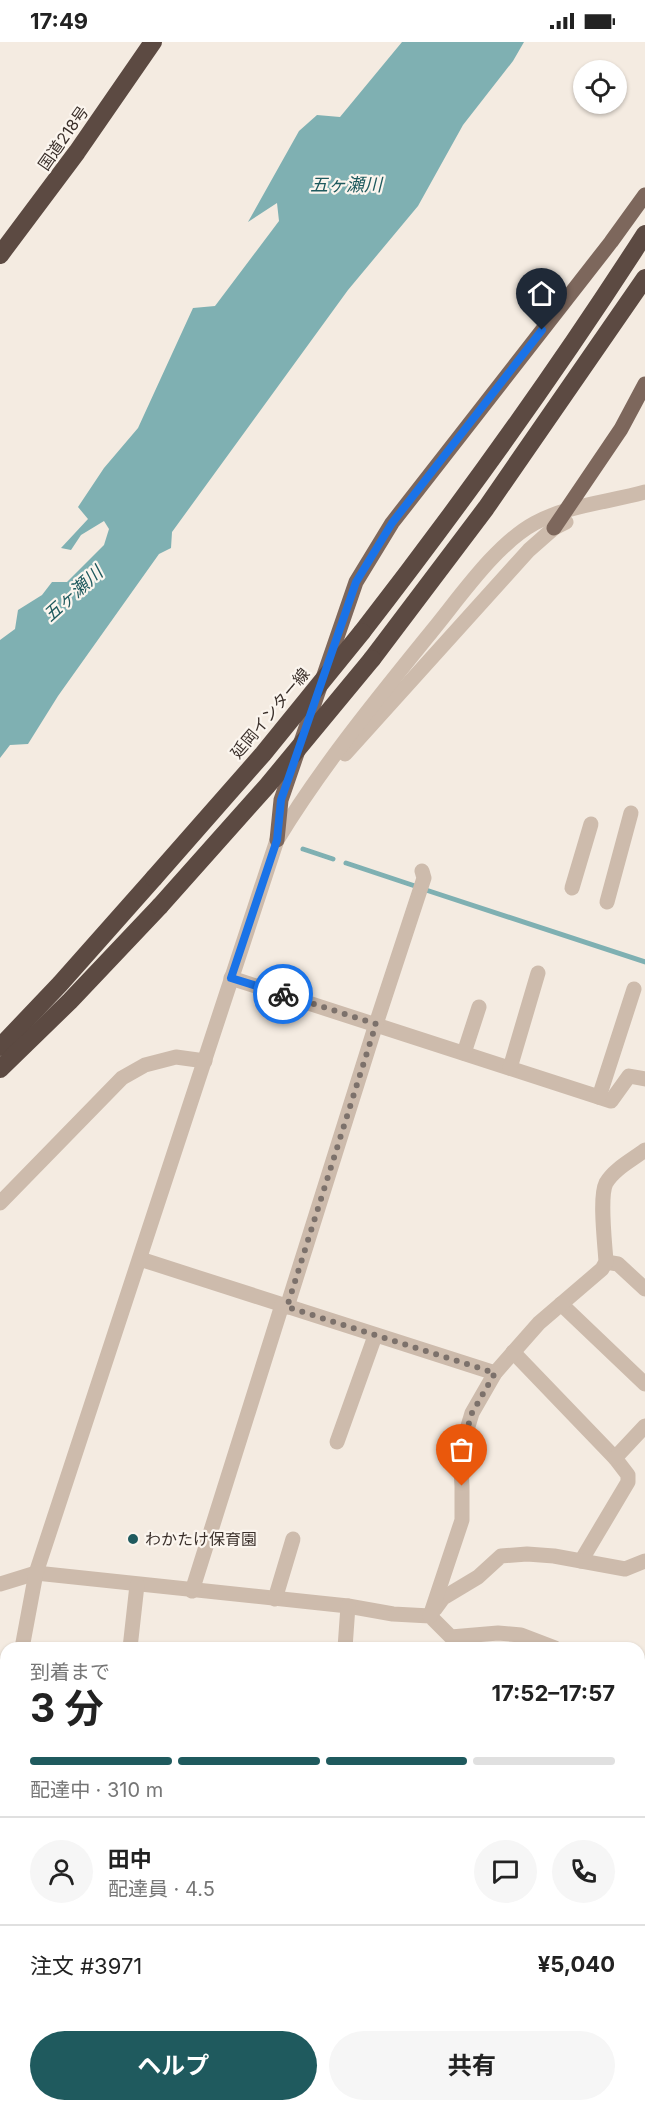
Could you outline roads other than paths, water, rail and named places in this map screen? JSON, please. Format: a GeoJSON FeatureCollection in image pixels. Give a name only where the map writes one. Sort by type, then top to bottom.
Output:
{"type":"FeatureCollection","features":[{"type":"Feature","properties":{"kind":"highway","name":"国道218号"},"geometry":{"type":"LineString","coordinates":[[0,255],[63,171],[153,42]]}},
{"type":"Feature","properties":{"kind":"highway","name":"延岡インター線"},"geometry":{"type":"LineString","coordinates":[[0,1047],[60,984],[263,754],[362,632],[527,410],[645,234]]}},
{"type":"Feature","properties":{"kind":"highway"},"geometry":{"type":"LineString","coordinates":[[0,1070],[70,1001],[160,906],[267,786],[372,659],[486,508],[645,278]]}},
{"type":"Feature","properties":{"kind":"main road"},"geometry":{"type":"LineString","coordinates":[[277,840],[281,800],[352,592],[371,555],[392,523],[645,195]]}},
{"type":"Feature","properties":{"kind":"main road"},"geometry":{"type":"LineString","coordinates":[[554,528],[621,429],[645,384]]}},
{"type":"Feature","properties":{"kind":"street"},"geometry":{"type":"LineString","coordinates":[[23,1642],[36,1574],[277,840],[347,737],[469,585],[508,543],[535,523],[567,510],[645,492]]}},
{"type":"Feature","properties":{"kind":"street"},"geometry":{"type":"LineString","coordinates":[[302,803],[529,550],[554,528],[628,497]]}},
{"type":"Feature","properties":{"kind":"street"},"geometry":{"type":"LineString","coordinates":[[607,902],[631,813]]}},
{"type":"Feature","properties":{"kind":"street"},"geometry":{"type":"LineString","coordinates":[[572,888],[591,824]]}},
{"type":"Feature","properties":{"kind":"street"},"geometry":{"type":"LineString","coordinates":[[192,1591],[424,878],[422,871]]}},
{"type":"Feature","properties":{"kind":"street"},"geometry":{"type":"LineString","coordinates":[[510,1068],[538,973]]}},
{"type":"Feature","properties":{"kind":"street"},"geometry":{"type":"LineString","coordinates":[[231,978],[611,1101],[629,1076],[645,1079]]}},
{"type":"Feature","properties":{"kind":"street"},"geometry":{"type":"LineString","coordinates":[[599,1097],[634,989]]}},
{"type":"Feature","properties":{"kind":"street"},"geometry":{"type":"LineString","coordinates":[[464,1053],[479,1007]]}},
{"type":"Feature","properties":{"kind":"street"},"geometry":{"type":"LineString","coordinates":[[0,1203],[122,1078],[145,1065],[176,1057],[205,1060]]}},
{"type":"Feature","properties":{"kind":"street"},"geometry":{"type":"LineString","coordinates":[[430,1616],[462,1520],[460,1453],[472,1413],[495,1373],[539,1323],[602,1269],[606,1262],[603,1197],[605,1184],[615,1172],[645,1150]]}},
{"type":"Feature","properties":{"kind":"street"},"geometry":{"type":"LineString","coordinates":[[626,1164],[635,1164],[645,1168]]}},
{"type":"Feature","properties":{"kind":"street"},"geometry":{"type":"LineString","coordinates":[[140,1259],[495,1373]]}},
{"type":"Feature","properties":{"kind":"street"},"geometry":{"type":"LineString","coordinates":[[606,1262],[618,1264],[645,1289]]}},
{"type":"Feature","properties":{"kind":"street"},"geometry":{"type":"LineString","coordinates":[[561,1304],[645,1384]]}},
{"type":"Feature","properties":{"kind":"street"},"geometry":{"type":"LineString","coordinates":[[337,1442],[375,1336]]}},
{"type":"Feature","properties":{"kind":"street"},"geometry":{"type":"LineString","coordinates":[[513,1352],[615,1458],[628,1475],[628,1482],[580,1561]]}},
{"type":"Feature","properties":{"kind":"street"},"geometry":{"type":"LineString","coordinates":[[615,1458],[645,1425]]}},
{"type":"Feature","properties":{"kind":"street"},"geometry":{"type":"LineString","coordinates":[[276,1599],[293,1539]]}},
{"type":"Feature","properties":{"kind":"street"},"geometry":{"type":"LineString","coordinates":[[430,1616],[443,1598],[478,1577],[501,1556],[527,1554],[625,1569],[645,1561]]}},
{"type":"Feature","properties":{"kind":"street"},"geometry":{"type":"LineString","coordinates":[[0,1584],[36,1574],[348,1606],[393,1614],[430,1616],[452,1636],[498,1633],[521,1635],[539,1642]]}},
{"type":"Feature","properties":{"kind":"street"},"geometry":{"type":"LineString","coordinates":[[131,1642],[137,1585]]}},
{"type":"Feature","properties":{"kind":"street"},"geometry":{"type":"LineString","coordinates":[[345,1642],[348,1606]]}},
{"type":"Feature","properties":{"kind":"water","name":"五ヶ瀬川"},"geometry":{"type":"Polygon","coordinates":[[[402,42],[524,42],[513,61],[463,125],[418,206],[348,290],[172,532],[171,548],[159,554],[58,696],[28,744],[10,745],[0,758],[0,640],[15,629],[18,610],[42,595],[52,582],[67,582],[104,545],[109,529],[104,521],[81,535],[71,550],[61,548],[88,519],[78,507],[104,468],[138,428],[193,308],[215,306],[279,221],[277,203],[248,222],[299,131],[317,115],[340,117],[402,42]]]}},
{"type":"Feature","properties":{"kind":"waterway"},"geometry":{"type":"LineString","coordinates":[[303,849],[333,859]]}},
{"type":"Feature","properties":{"kind":"waterway"},"geometry":{"type":"LineString","coordinates":[[346,863],[415,886]]}},
{"type":"Feature","properties":{"kind":"waterway"},"geometry":{"type":"LineString","coordinates":[[426,890],[645,962]]}},
{"type":"Feature","properties":{"kind":"place","name":"わかたけ保育園"},"geometry":{"type":"Point","coordinates":[133,1539]}}]}
